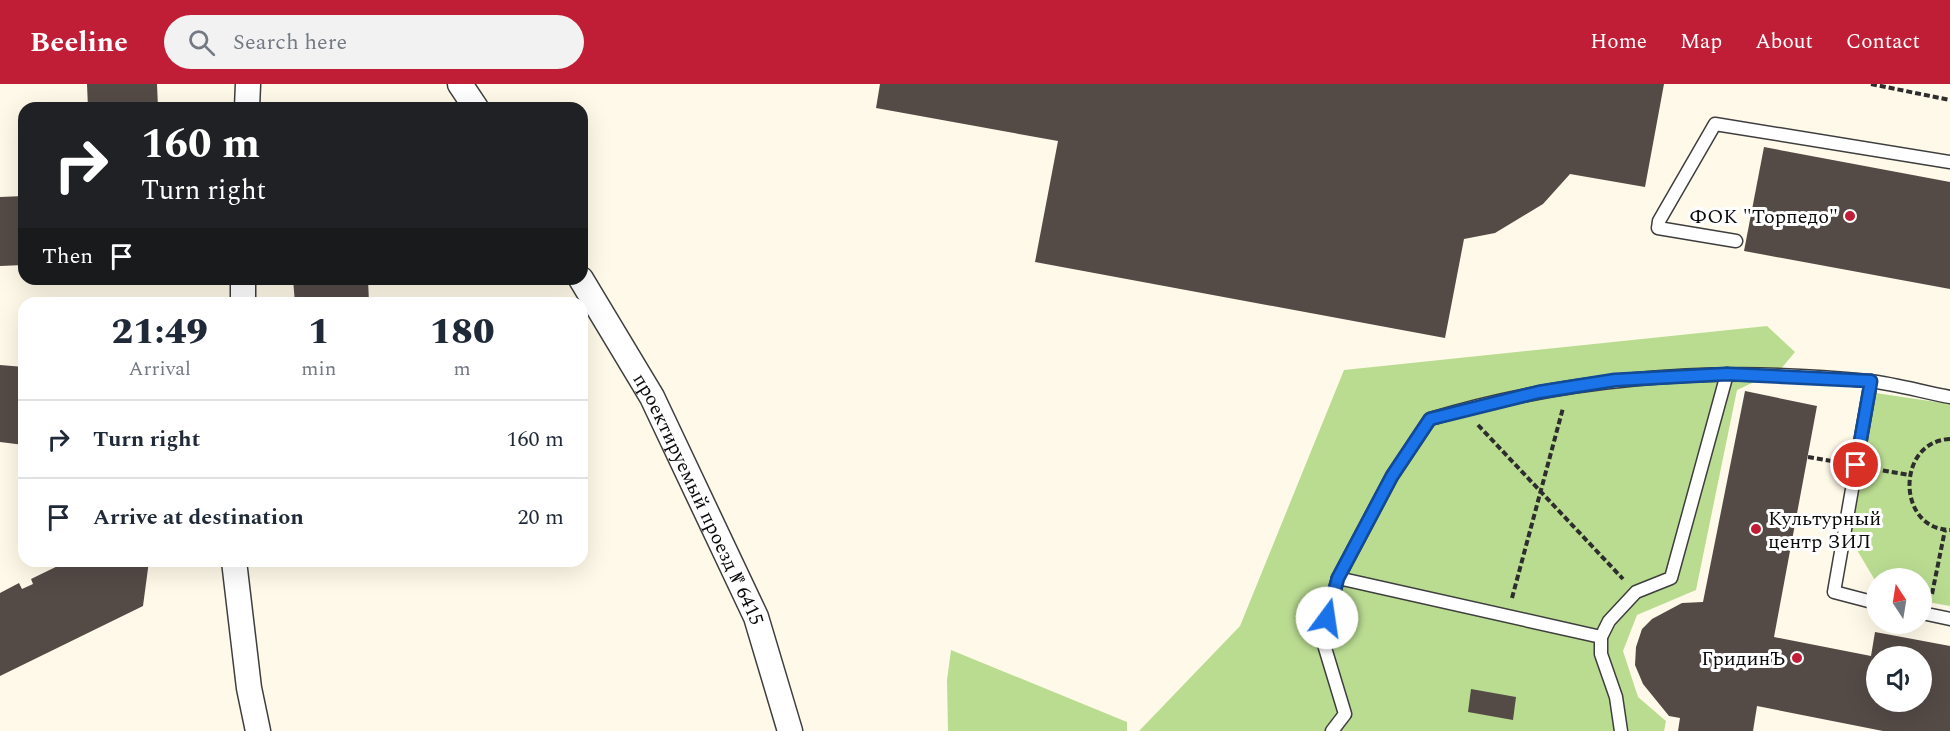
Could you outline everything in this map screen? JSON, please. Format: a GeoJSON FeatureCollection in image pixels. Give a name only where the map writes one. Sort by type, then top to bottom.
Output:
{"type":"FeatureCollection","features":[{"type":"Feature","properties":{"kind":"street"},"geometry":{"type":"LineString","coordinates":[[248,84],[248,102]]}},
{"type":"Feature","properties":{"kind":"street"},"geometry":{"type":"LineString","coordinates":[[460,84],[472,102]]}},
{"type":"Feature","properties":{"kind":"street","name":"проектируемый проезд № 6415"},"geometry":{"type":"LineString","coordinates":[[586,285],[652,397],[756,617],[790,731]]}},
{"type":"Feature","properties":{"kind":"street"},"geometry":{"type":"LineString","coordinates":[[235,567],[249,688],[258,731]]}},
{"type":"Feature","properties":{"kind":"lane"},"geometry":{"type":"LineString","coordinates":[[1736,241],[1658,228],[1659,221],[1714,124],[1950,162]]}},
{"type":"Feature","properties":{"kind":"lane"},"geometry":{"type":"LineString","coordinates":[[1621,731],[1616,697],[1601,654],[1601,637],[1609,621],[1636,592],[1671,578],[1727,374]]}},
{"type":"Feature","properties":{"kind":"lane"},"geometry":{"type":"LineString","coordinates":[[1332,731],[1345,714],[1322,638],[1338,578],[1392,476],[1430,419],[1463,409],[1615,380],[1727,374],[1871,381],[1950,397]]}},
{"type":"Feature","properties":{"kind":"lane"},"geometry":{"type":"LineString","coordinates":[[1866,600],[1834,592],[1871,381]]}},
{"type":"Feature","properties":{"kind":"lane"},"geometry":{"type":"LineString","coordinates":[[1338,578],[1601,637]]}},
{"type":"Feature","properties":{"kind":"lane"},"geometry":{"type":"LineString","coordinates":[[1932,616],[1950,620]]}},
{"type":"Feature","properties":{"kind":"path"},"geometry":{"type":"LineString","coordinates":[[1871,84],[1950,100]]}},
{"type":"Feature","properties":{"kind":"path"},"geometry":{"type":"LineString","coordinates":[[1508,616],[1539,490],[1570,387]]}},
{"type":"Feature","properties":{"kind":"path"},"geometry":{"type":"LineString","coordinates":[[1463,409],[1636,592]]}},
{"type":"Feature","properties":{"kind":"path"},"geometry":{"type":"LineString","coordinates":[[1932,585],[1947,530],[1928,523],[1915,510],[1909,493],[1909,475],[1916,458],[1929,446],[1950,439]]}},
{"type":"Feature","properties":{"kind":"path"},"geometry":{"type":"LineString","coordinates":[[1808,457],[1909,475]]}},
{"type":"Feature","properties":{"kind":"green space"},"geometry":{"type":"Polygon","coordinates":[[[1767,326],[1795,352],[1780,370],[1737,390],[1696,590],[1637,615],[1623,651],[1638,697],[1666,721],[1664,731],[1139,731],[1240,626],[1344,370],[1767,326]]]}},
{"type":"Feature","properties":{"kind":"green space"},"geometry":{"type":"Polygon","coordinates":[[[1869,392],[1950,404],[1950,606],[1932,603],[1932,568],[1868,568],[1857,550],[1843,541],[1869,392]]]}},
{"type":"Feature","properties":{"kind":"green space"},"geometry":{"type":"Polygon","coordinates":[[[951,650],[1127,722],[1127,731],[948,731],[947,680],[951,650]]]}},
{"type":"Feature","properties":{"kind":"building"},"geometry":{"type":"Polygon","coordinates":[[[87,84],[157,84],[158,102],[88,102],[87,84]]]}},
{"type":"Feature","properties":{"kind":"building"},"geometry":{"type":"Polygon","coordinates":[[[880,84],[1664,84],[1645,187],[1570,174],[1543,204],[1495,233],[1464,239],[1445,338],[1035,262],[1058,141],[876,108],[880,84]]]}},
{"type":"Feature","properties":{"kind":"building","name":"ФОК \"Торпедо\""},"geometry":{"type":"Polygon","coordinates":[[[1764,147],[1950,182],[1950,289],[1744,251],[1764,147]]]}},
{"type":"Feature","properties":{"kind":"building"},"geometry":{"type":"Polygon","coordinates":[[[18,196],[18,265],[0,266],[0,197],[18,196]]]}},
{"type":"Feature","properties":{"kind":"building"},"geometry":{"type":"Polygon","coordinates":[[[294,285],[368,285],[369,297],[294,297],[294,285]]]}},
{"type":"Feature","properties":{"kind":"building"},"geometry":{"type":"Polygon","coordinates":[[[0,365],[18,366],[18,444],[0,442],[0,365]]]}},
{"type":"Feature","properties":{"kind":"building","name":"Культурный центр ЗИЛ"},"geometry":{"type":"Polygon","coordinates":[[[1745,391],[1817,406],[1774,637],[1866,655],[1866,712],[1932,712],[1932,646],[1873,646],[1875,634],[1950,646],[1950,731],[1883,731],[1757,706],[1753,731],[1678,731],[1680,718],[1669,716],[1643,684],[1635,665],[1636,647],[1642,629],[1652,619],[1682,603],[1703,602],[1745,391]]]}},
{"type":"Feature","properties":{"kind":"building"},"geometry":{"type":"Polygon","coordinates":[[[56,567],[148,567],[143,606],[0,676],[0,593],[19,583],[22,589],[33,584],[31,579],[56,567]]]}},
{"type":"Feature","properties":{"kind":"building"},"geometry":{"type":"Polygon","coordinates":[[[1471,689],[1516,697],[1513,720],[1468,712],[1471,689]]]}},
{"type":"Feature","properties":{"kind":"place","name":"ФОК \"Торпедо\""},"geometry":{"type":"Point","coordinates":[1850,216]}},
{"type":"Feature","properties":{"kind":"place","name":"Культурный центр ЗИЛ"},"geometry":{"type":"Point","coordinates":[1756,529]}},
{"type":"Feature","properties":{"kind":"place","name":"ГридинЪ"},"geometry":{"type":"Point","coordinates":[1797,658]}},
{"type":"Feature","properties":{"kind":"route"},"geometry":{"type":"LineString","coordinates":[[1327,618],[1338,578],[1392,476],[1430,419],[1463,409],[1539,392],[1615,380],[1727,374],[1871,381],[1856,465]]}}]}
